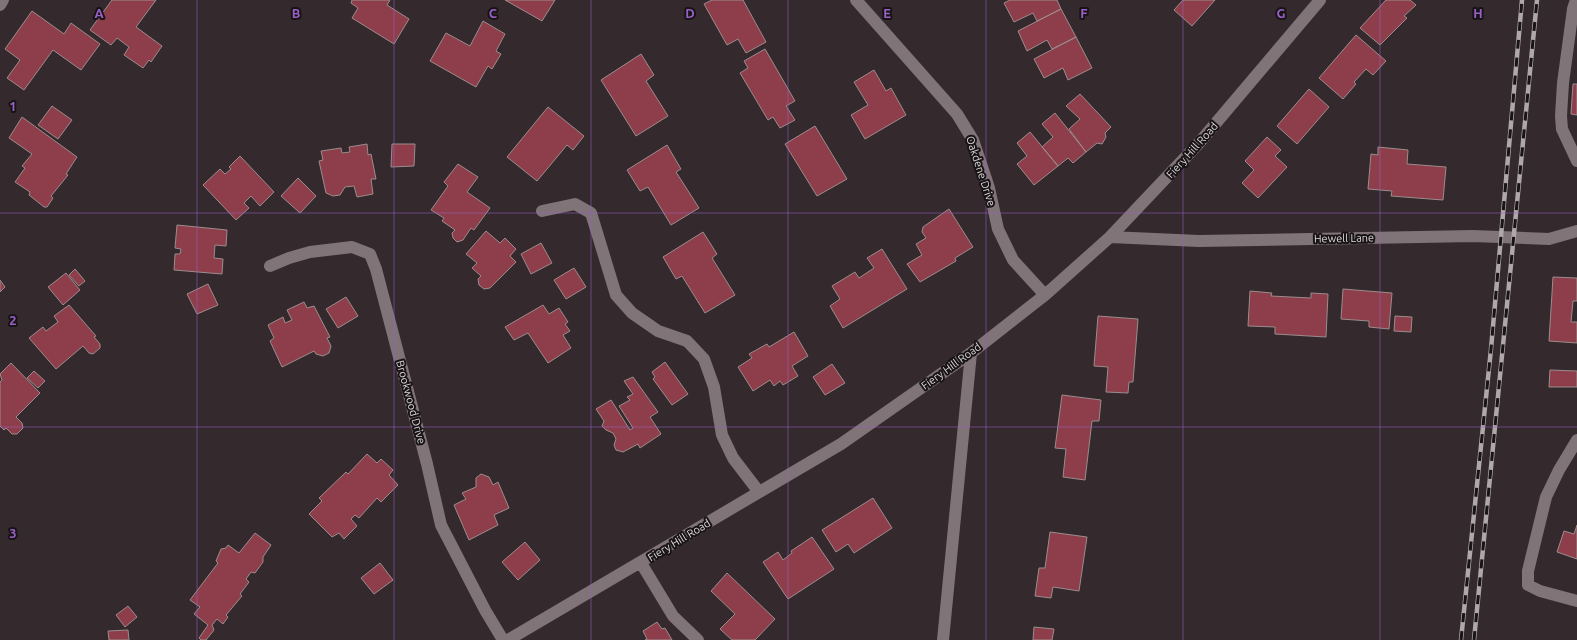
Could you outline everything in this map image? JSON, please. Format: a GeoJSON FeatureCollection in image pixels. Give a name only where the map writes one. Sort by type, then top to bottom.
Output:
{"type":"FeatureCollection","features":[{"type":"Feature","properties":{"kind":"street"},"geometry":{"type":"LineString","coordinates":[[0,5],[3,0]]}},
{"type":"Feature","properties":{"kind":"street","name":"Oakdene Drive"},"geometry":{"type":"LineString","coordinates":[[856,0],[957,114],[973,140],[989,188],[998,229],[1013,260],[1045,295]]}},
{"type":"Feature","properties":{"kind":"street","name":"Fiery Hill Road"},"geometry":{"type":"LineString","coordinates":[[508,640],[841,444],[971,353],[1045,295],[1110,237],[1199,143],[1320,0]]}},
{"type":"Feature","properties":{"kind":"street"},"geometry":{"type":"LineString","coordinates":[[1576,0],[1573,9],[1563,83],[1561,116],[1562,129],[1577,161]]}},
{"type":"Feature","properties":{"kind":"street"},"geometry":{"type":"LineString","coordinates":[[542,211],[575,204],[591,213],[616,296],[632,313],[658,331],[687,341],[704,359],[714,387],[722,435],[733,458],[759,492]]}},
{"type":"Feature","properties":{"kind":"street","name":"Hewell Lane"},"geometry":{"type":"LineString","coordinates":[[1110,237],[1199,241],[1472,236],[1549,239],[1577,231]]}},
{"type":"Feature","properties":{"kind":"street","name":"Brookwood Drive"},"geometry":{"type":"LineString","coordinates":[[270,266],[289,258],[310,252],[352,247],[370,254],[376,269],[410,396],[441,525],[485,610],[503,640]]}},
{"type":"Feature","properties":{"kind":"street"},"geometry":{"type":"LineString","coordinates":[[943,640],[971,353]]}},
{"type":"Feature","properties":{"kind":"street"},"geometry":{"type":"LineString","coordinates":[[1577,440],[1559,470],[1546,497],[1528,571],[1528,585],[1540,591],[1577,601]]}},
{"type":"Feature","properties":{"kind":"street"},"geometry":{"type":"LineString","coordinates":[[641,563],[673,616],[698,640]]}},
{"type":"Feature","properties":{"kind":"building"},"geometry":{"type":"Polygon","coordinates":[[[112,0],[156,0],[136,27],[162,46],[151,62],[149,60],[143,68],[124,55],[129,47],[117,38],[111,45],[90,30],[112,0]]]}},
{"type":"Feature","properties":{"kind":"building"},"geometry":{"type":"Polygon","coordinates":[[[352,0],[390,0],[387,5],[409,19],[394,44],[352,18],[358,8],[351,3],[352,0]]]}},
{"type":"Feature","properties":{"kind":"building"},"geometry":{"type":"Polygon","coordinates":[[[505,0],[555,0],[542,21],[505,0]]]}},
{"type":"Feature","properties":{"kind":"building"},"geometry":{"type":"Polygon","coordinates":[[[712,0],[743,0],[766,42],[746,53],[738,39],[727,45],[704,4],[712,0]]]}},
{"type":"Feature","properties":{"kind":"building"},"geometry":{"type":"Polygon","coordinates":[[[1010,0],[1057,0],[1061,9],[1037,21],[1033,13],[1014,22],[1004,3],[1010,0]]]}},
{"type":"Feature","properties":{"kind":"building"},"geometry":{"type":"Polygon","coordinates":[[[1183,0],[1215,0],[1192,26],[1174,10],[1183,0]]]}},
{"type":"Feature","properties":{"kind":"building"},"geometry":{"type":"Polygon","coordinates":[[[1386,0],[1410,0],[1416,5],[1404,16],[1407,18],[1380,45],[1360,28],[1386,0]]]}},
{"type":"Feature","properties":{"kind":"building"},"geometry":{"type":"Polygon","coordinates":[[[1061,9],[1076,37],[1052,49],[1047,40],[1027,51],[1018,31],[1061,9]]]}},
{"type":"Feature","properties":{"kind":"building"},"geometry":{"type":"Polygon","coordinates":[[[32,11],[64,34],[71,23],[100,44],[81,70],[53,50],[24,90],[7,78],[20,60],[5,49],[32,11]]]}},
{"type":"Feature","properties":{"kind":"building"},"geometry":{"type":"Polygon","coordinates":[[[483,21],[505,34],[496,51],[501,54],[492,69],[488,66],[476,87],[430,61],[446,33],[470,46],[483,21]]]}},
{"type":"Feature","properties":{"kind":"building"},"geometry":{"type":"Polygon","coordinates":[[[1356,35],[1386,61],[1373,75],[1366,69],[1354,82],[1356,84],[1343,99],[1319,78],[1356,35]]]}},
{"type":"Feature","properties":{"kind":"building"},"geometry":{"type":"Polygon","coordinates":[[[1076,37],[1092,68],[1068,80],[1063,68],[1044,78],[1034,59],[1076,37]]]}},
{"type":"Feature","properties":{"kind":"building"},"geometry":{"type":"Polygon","coordinates":[[[765,49],[795,101],[786,106],[795,120],[780,128],[773,117],[768,120],[740,73],[748,68],[744,61],[765,49]]]}},
{"type":"Feature","properties":{"kind":"building"},"geometry":{"type":"Polygon","coordinates":[[[641,54],[654,75],[646,81],[668,116],[636,136],[601,80],[641,54]]]}},
{"type":"Feature","properties":{"kind":"building"},"geometry":{"type":"Polygon","coordinates":[[[874,70],[886,91],[891,88],[906,115],[865,139],[851,115],[868,105],[854,82],[874,70]]]}},
{"type":"Feature","properties":{"kind":"building"},"geometry":{"type":"Polygon","coordinates":[[[1573,84],[1577,84],[1577,115],[1571,114],[1573,84]]]}},
{"type":"Feature","properties":{"kind":"building"},"geometry":{"type":"Polygon","coordinates":[[[1309,89],[1329,107],[1297,144],[1277,126],[1309,89]]]}},
{"type":"Feature","properties":{"kind":"building"},"geometry":{"type":"Polygon","coordinates":[[[1080,94],[1111,127],[1105,133],[1106,137],[1102,144],[1097,143],[1086,152],[1069,129],[1080,119],[1066,106],[1080,94]]]}},
{"type":"Feature","properties":{"kind":"building"},"geometry":{"type":"Polygon","coordinates":[[[52,106],[72,120],[58,139],[38,125],[52,106]]]}},
{"type":"Feature","properties":{"kind":"building"},"geometry":{"type":"Polygon","coordinates":[[[548,107],[584,136],[573,150],[567,145],[537,181],[507,157],[548,107]]]}},
{"type":"Feature","properties":{"kind":"building"},"geometry":{"type":"Polygon","coordinates":[[[1055,113],[1086,152],[1073,163],[1068,158],[1058,166],[1042,147],[1053,137],[1042,124],[1055,113]]]}},
{"type":"Feature","properties":{"kind":"building"},"geometry":{"type":"Polygon","coordinates":[[[22,117],[77,157],[66,174],[68,175],[51,196],[53,198],[47,207],[44,207],[29,195],[30,192],[15,182],[25,168],[22,166],[32,154],[9,138],[22,117]]]}},
{"type":"Feature","properties":{"kind":"building"},"geometry":{"type":"Polygon","coordinates":[[[815,126],[847,179],[817,196],[785,144],[815,126]]]}},
{"type":"Feature","properties":{"kind":"building"},"geometry":{"type":"Polygon","coordinates":[[[1030,132],[1058,166],[1034,185],[1017,164],[1027,156],[1017,143],[1030,132]]]}},
{"type":"Feature","properties":{"kind":"building"},"geometry":{"type":"Polygon","coordinates":[[[1267,137],[1281,150],[1275,156],[1287,167],[1258,198],[1242,183],[1254,170],[1245,161],[1267,137]]]}},
{"type":"Feature","properties":{"kind":"building"},"geometry":{"type":"Polygon","coordinates":[[[367,144],[368,155],[371,154],[376,179],[371,179],[373,194],[357,197],[354,186],[345,187],[340,195],[333,196],[326,193],[319,161],[323,160],[321,151],[341,148],[342,153],[350,152],[349,147],[367,144]]]}},
{"type":"Feature","properties":{"kind":"building"},"geometry":{"type":"Polygon","coordinates":[[[392,144],[415,144],[414,166],[391,167],[392,144]]]}},
{"type":"Feature","properties":{"kind":"building"},"geometry":{"type":"Polygon","coordinates":[[[667,145],[681,169],[676,172],[699,208],[671,225],[648,187],[640,191],[627,170],[667,145]]]}},
{"type":"Feature","properties":{"kind":"building"},"geometry":{"type":"Polygon","coordinates":[[[1378,147],[1408,150],[1407,164],[1446,167],[1443,200],[1391,196],[1392,191],[1368,189],[1371,154],[1378,155],[1378,147]]]}},
{"type":"Feature","properties":{"kind":"building"},"geometry":{"type":"Polygon","coordinates":[[[240,156],[274,192],[260,206],[251,196],[244,203],[249,208],[236,220],[203,185],[220,169],[225,174],[231,169],[229,167],[240,156]]]}},
{"type":"Feature","properties":{"kind":"building"},"geometry":{"type":"Polygon","coordinates":[[[458,164],[478,177],[467,192],[490,208],[474,230],[471,228],[463,240],[457,242],[453,238],[452,233],[455,230],[442,221],[444,218],[431,210],[448,186],[444,182],[458,164]]]}},
{"type":"Feature","properties":{"kind":"building"},"geometry":{"type":"Polygon","coordinates":[[[298,178],[316,196],[300,213],[281,196],[298,178]]]}},
{"type":"Feature","properties":{"kind":"building"},"geometry":{"type":"Polygon","coordinates":[[[949,209],[973,247],[955,258],[956,261],[920,282],[907,264],[922,255],[916,244],[926,238],[922,232],[923,227],[949,209]]]}},
{"type":"Feature","properties":{"kind":"building"},"geometry":{"type":"Polygon","coordinates":[[[177,225],[227,230],[226,246],[215,245],[214,258],[223,259],[222,274],[174,270],[175,254],[180,254],[181,249],[175,248],[177,225]]]}},
{"type":"Feature","properties":{"kind":"building"},"geometry":{"type":"Polygon","coordinates":[[[486,231],[500,243],[505,238],[516,249],[510,256],[516,262],[490,288],[484,289],[479,285],[478,279],[481,276],[472,268],[477,263],[466,254],[486,231]]]}},
{"type":"Feature","properties":{"kind":"building"},"geometry":{"type":"Polygon","coordinates":[[[703,232],[717,254],[712,258],[735,295],[705,313],[682,276],[676,279],[663,257],[703,232]]]}},
{"type":"Feature","properties":{"kind":"building"},"geometry":{"type":"Polygon","coordinates":[[[541,243],[552,263],[531,274],[521,254],[541,243]]]}},
{"type":"Feature","properties":{"kind":"building"},"geometry":{"type":"Polygon","coordinates":[[[882,249],[907,289],[843,328],[830,306],[840,299],[832,286],[855,272],[859,278],[874,268],[867,258],[882,249]]]}},
{"type":"Feature","properties":{"kind":"building"},"geometry":{"type":"Polygon","coordinates":[[[574,268],[586,287],[566,299],[554,280],[574,268]]]}},
{"type":"Feature","properties":{"kind":"building"},"geometry":{"type":"Polygon","coordinates":[[[75,269],[85,281],[79,286],[69,275],[75,269]]]}},
{"type":"Feature","properties":{"kind":"building"},"geometry":{"type":"Polygon","coordinates":[[[66,273],[80,290],[63,305],[48,287],[66,273]]]}},
{"type":"Feature","properties":{"kind":"building"},"geometry":{"type":"Polygon","coordinates":[[[1553,277],[1577,278],[1577,301],[1573,301],[1571,322],[1577,322],[1577,343],[1549,341],[1553,277]]]}},
{"type":"Feature","properties":{"kind":"building"},"geometry":{"type":"Polygon","coordinates":[[[0,280],[5,287],[0,292],[0,280]]]}},
{"type":"Feature","properties":{"kind":"building"},"geometry":{"type":"Polygon","coordinates":[[[208,284],[218,305],[197,314],[187,294],[208,284]]]}},
{"type":"Feature","properties":{"kind":"building"},"geometry":{"type":"Polygon","coordinates":[[[1343,289],[1392,293],[1389,329],[1369,327],[1369,321],[1341,319],[1343,289]]]}},
{"type":"Feature","properties":{"kind":"building"},"geometry":{"type":"Polygon","coordinates":[[[1250,291],[1272,293],[1271,296],[1311,298],[1311,293],[1328,294],[1326,337],[1275,334],[1275,327],[1248,326],[1250,291]]]}},
{"type":"Feature","properties":{"kind":"building"},"geometry":{"type":"Polygon","coordinates":[[[346,297],[358,316],[338,328],[326,309],[346,297]]]}},
{"type":"Feature","properties":{"kind":"building"},"geometry":{"type":"Polygon","coordinates":[[[304,302],[307,308],[314,306],[330,337],[327,338],[331,346],[329,353],[323,356],[316,354],[314,351],[282,367],[270,341],[274,338],[268,325],[283,317],[285,323],[292,320],[287,310],[304,302]]]}},
{"type":"Feature","properties":{"kind":"building"},"geometry":{"type":"Polygon","coordinates":[[[69,305],[96,336],[94,337],[100,344],[100,348],[93,354],[89,353],[83,346],[56,369],[29,338],[43,327],[46,331],[58,322],[54,316],[69,305]]]}},
{"type":"Feature","properties":{"kind":"building"},"geometry":{"type":"Polygon","coordinates":[[[543,305],[549,314],[559,308],[568,322],[565,324],[570,331],[563,335],[571,348],[548,363],[528,333],[514,340],[505,327],[543,305]]]}},
{"type":"Feature","properties":{"kind":"building"},"geometry":{"type":"Polygon","coordinates":[[[1098,316],[1138,319],[1133,382],[1129,382],[1128,393],[1106,392],[1108,367],[1094,366],[1098,316]]]}},
{"type":"Feature","properties":{"kind":"building"},"geometry":{"type":"Polygon","coordinates":[[[1395,316],[1412,317],[1411,332],[1394,331],[1395,316]]]}},
{"type":"Feature","properties":{"kind":"building"},"geometry":{"type":"Polygon","coordinates":[[[794,332],[808,356],[792,366],[798,376],[783,385],[780,381],[774,386],[770,380],[753,391],[738,367],[752,358],[749,354],[767,344],[769,347],[794,332]]]}},
{"type":"Feature","properties":{"kind":"building"},"geometry":{"type":"Polygon","coordinates":[[[665,362],[688,394],[672,405],[653,379],[655,377],[652,372],[665,362]]]}},
{"type":"Feature","properties":{"kind":"building"},"geometry":{"type":"Polygon","coordinates":[[[11,363],[40,393],[16,417],[22,423],[23,428],[17,434],[12,434],[6,428],[4,430],[0,426],[0,382],[2,380],[0,374],[11,363]]]}},
{"type":"Feature","properties":{"kind":"building"},"geometry":{"type":"Polygon","coordinates":[[[832,364],[845,383],[825,395],[813,377],[832,364]]]}},
{"type":"Feature","properties":{"kind":"building"},"geometry":{"type":"Polygon","coordinates":[[[1550,370],[1577,371],[1577,387],[1549,387],[1550,370]]]}},
{"type":"Feature","properties":{"kind":"building"},"geometry":{"type":"Polygon","coordinates":[[[34,371],[45,381],[38,388],[27,378],[34,371]]]}},
{"type":"Feature","properties":{"kind":"building"},"geometry":{"type":"Polygon","coordinates":[[[633,377],[658,412],[650,417],[661,434],[640,448],[638,444],[623,452],[616,450],[614,445],[616,439],[613,433],[606,430],[602,426],[604,421],[596,409],[611,400],[630,430],[633,428],[619,406],[630,400],[627,397],[633,394],[624,381],[633,377]]]}},
{"type":"Feature","properties":{"kind":"building"},"geometry":{"type":"Polygon","coordinates":[[[1062,395],[1101,400],[1099,421],[1092,421],[1085,480],[1063,477],[1066,449],[1055,448],[1062,395]]]}},
{"type":"Feature","properties":{"kind":"building"},"geometry":{"type":"Polygon","coordinates":[[[367,454],[377,463],[381,459],[393,470],[389,475],[398,485],[381,502],[377,498],[359,518],[355,515],[351,519],[357,526],[344,539],[339,533],[332,537],[309,514],[322,501],[319,498],[346,472],[348,474],[367,454]]]}},
{"type":"Feature","properties":{"kind":"building"},"geometry":{"type":"Polygon","coordinates":[[[481,474],[489,477],[493,485],[498,482],[509,508],[494,515],[498,525],[469,540],[454,505],[466,499],[462,493],[476,487],[476,478],[481,474]]]}},
{"type":"Feature","properties":{"kind":"building"},"geometry":{"type":"Polygon","coordinates":[[[873,498],[892,528],[854,553],[848,544],[836,552],[822,530],[873,498]]]}},
{"type":"Feature","properties":{"kind":"building"},"geometry":{"type":"Polygon","coordinates":[[[1577,525],[1577,559],[1557,552],[1564,531],[1574,534],[1577,525]]]}},
{"type":"Feature","properties":{"kind":"building"},"geometry":{"type":"Polygon","coordinates":[[[1050,532],[1087,537],[1079,591],[1053,587],[1051,598],[1035,596],[1039,568],[1045,568],[1050,532]]]}},
{"type":"Feature","properties":{"kind":"building"},"geometry":{"type":"Polygon","coordinates":[[[255,533],[271,545],[263,557],[263,562],[255,573],[251,572],[246,579],[249,582],[240,594],[242,596],[226,615],[228,617],[223,624],[217,619],[212,625],[214,630],[206,640],[201,640],[199,638],[208,625],[194,614],[200,607],[190,600],[218,563],[216,561],[221,549],[226,548],[228,545],[239,553],[255,533]]]}},
{"type":"Feature","properties":{"kind":"building"},"geometry":{"type":"Polygon","coordinates":[[[812,537],[834,569],[788,599],[763,562],[778,552],[783,560],[792,553],[791,551],[812,537]]]}},
{"type":"Feature","properties":{"kind":"building"},"geometry":{"type":"Polygon","coordinates":[[[525,542],[540,560],[518,580],[502,562],[525,542]]]}},
{"type":"Feature","properties":{"kind":"building"},"geometry":{"type":"Polygon","coordinates":[[[380,563],[393,580],[374,594],[361,578],[380,563]]]}},
{"type":"Feature","properties":{"kind":"building"},"geometry":{"type":"Polygon","coordinates":[[[727,573],[775,619],[755,640],[732,640],[720,629],[735,614],[711,591],[727,573]]]}},
{"type":"Feature","properties":{"kind":"building"},"geometry":{"type":"Polygon","coordinates":[[[128,606],[137,617],[125,627],[116,615],[128,606]]]}},
{"type":"Feature","properties":{"kind":"building"},"geometry":{"type":"Polygon","coordinates":[[[657,622],[662,629],[665,628],[672,640],[645,640],[647,639],[643,631],[657,622]]]}},
{"type":"Feature","properties":{"kind":"building"},"geometry":{"type":"Polygon","coordinates":[[[1034,627],[1054,629],[1052,640],[1033,640],[1034,627]]]}},
{"type":"Feature","properties":{"kind":"building"},"geometry":{"type":"Polygon","coordinates":[[[128,630],[129,640],[109,640],[108,631],[128,630]]]}},
{"type":"Feature","properties":{"kind":"railway"},"geometry":{"type":"LineString","coordinates":[[1461,640],[1491,349],[1522,0]]}},
{"type":"Feature","properties":{"kind":"railway"},"geometry":{"type":"LineString","coordinates":[[1474,640],[1537,0]]}}]}
